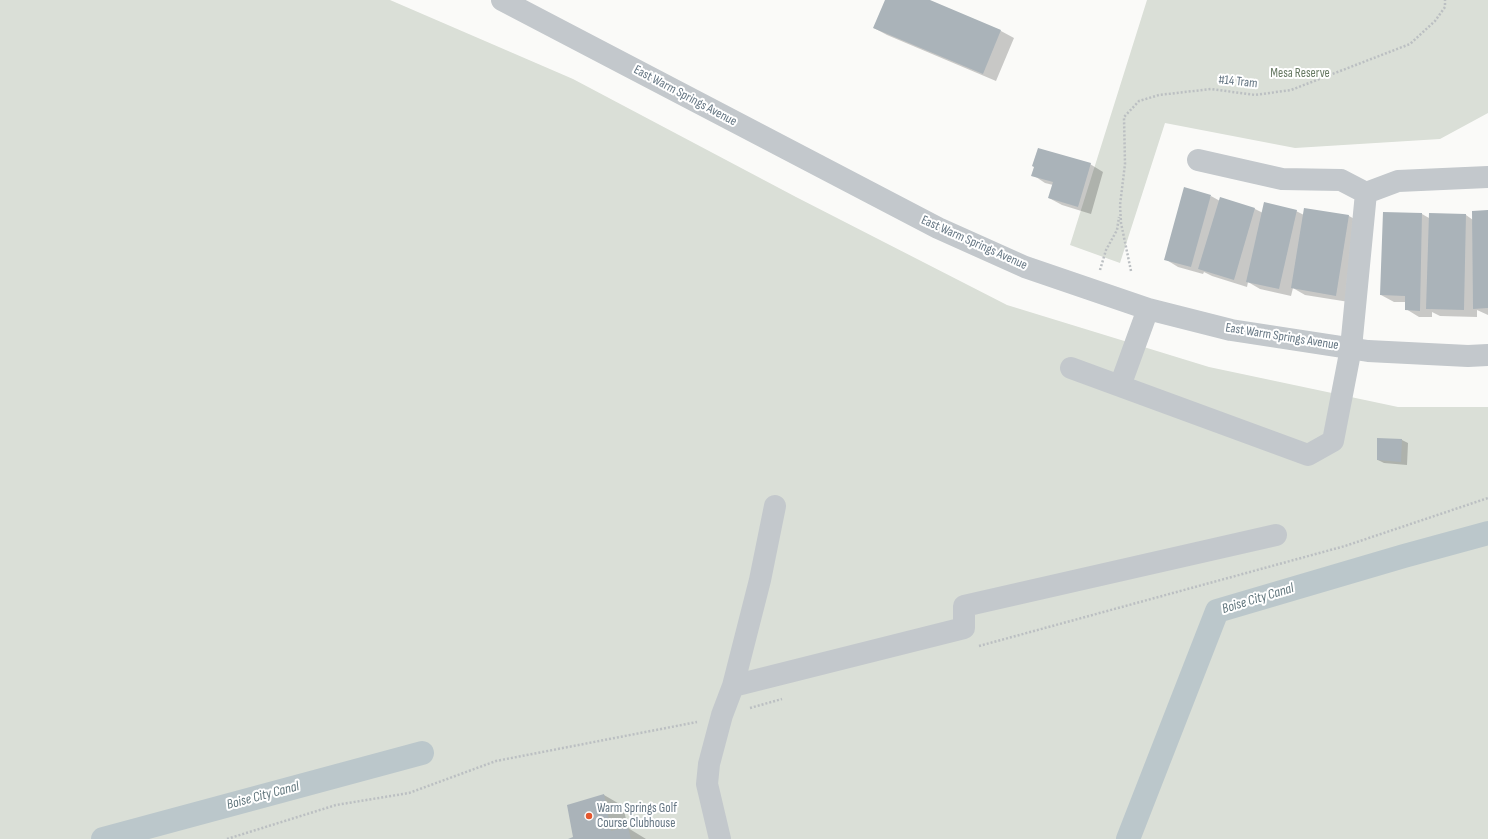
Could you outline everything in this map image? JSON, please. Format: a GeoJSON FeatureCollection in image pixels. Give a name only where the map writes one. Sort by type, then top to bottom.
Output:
{"type":"FeatureCollection","features":[{"type":"Feature","properties":{"kind":"street","name":"East Warm Springs Avenue"},"geometry":{"type":"LineString","coordinates":[[502,0],[938,228],[1025,267],[1148,310],[1231,330],[1350,348],[1468,356],[1488,355]]}},
{"type":"Feature","properties":{"kind":"street"},"geometry":{"type":"LineString","coordinates":[[1198,160],[1282,179],[1341,180],[1366,193],[1398,181],[1488,177]]}},
{"type":"Feature","properties":{"kind":"street"},"geometry":{"type":"LineString","coordinates":[[1071,368],[1308,455],[1332,441],[1350,348],[1366,193]]}},
{"type":"Feature","properties":{"kind":"street"},"geometry":{"type":"LineString","coordinates":[[1120,386],[1148,310]]}},
{"type":"Feature","properties":{"kind":"street"},"geometry":{"type":"LineString","coordinates":[[720,839],[707,784],[709,764],[722,715],[733,686],[760,580],[775,506]]}},
{"type":"Feature","properties":{"kind":"street"},"geometry":{"type":"LineString","coordinates":[[733,686],[964,628],[964,606],[1276,536]]}},
{"type":"Feature","properties":{"kind":"path","name":"#14 Tram"},"geometry":{"type":"LineString","coordinates":[[1094,290],[1106,250],[1117,230],[1125,164],[1124,118],[1139,101],[1159,95],[1211,89],[1255,95],[1291,90],[1410,44],[1435,21],[1445,7],[1445,0]]}},
{"type":"Feature","properties":{"kind":"path","name":"#14 Tram"},"geometry":{"type":"LineString","coordinates":[[1120,212],[1131,271]]}},
{"type":"Feature","properties":{"kind":"green space"},"geometry":{"type":"Polygon","coordinates":[[[0,0],[390,0],[573,79],[796,197],[1007,305],[1209,367],[1398,407],[1488,407],[1488,839],[0,839],[0,0]]]}},
{"type":"Feature","properties":{"kind":"green space","name":"Mesa Reserve"},"geometry":{"type":"Polygon","coordinates":[[[1147,0],[1488,0],[1488,113],[1440,139],[1295,148],[1165,123],[1120,263],[1070,245],[1147,0]]]}},
{"type":"Feature","properties":{"kind":"building"},"geometry":{"type":"Polygon","coordinates":[[[885,0],[930,0],[1001,30],[983,74],[873,28],[885,0]]]}},
{"type":"Feature","properties":{"kind":"building"},"geometry":{"type":"Polygon","coordinates":[[[1038,148],[1091,163],[1078,207],[1048,198],[1053,182],[1031,176],[1034,167],[1032,166],[1038,148]]]}},
{"type":"Feature","properties":{"kind":"building"},"geometry":{"type":"Polygon","coordinates":[[[1184,187],[1211,195],[1191,267],[1164,260],[1184,187]]]}},
{"type":"Feature","properties":{"kind":"building"},"geometry":{"type":"Polygon","coordinates":[[[1220,197],[1255,208],[1234,280],[1198,269],[1220,197]]]}},
{"type":"Feature","properties":{"kind":"building"},"geometry":{"type":"Polygon","coordinates":[[[1264,202],[1297,210],[1279,289],[1246,282],[1264,202]]]}},
{"type":"Feature","properties":{"kind":"building"},"geometry":{"type":"Polygon","coordinates":[[[1304,208],[1349,215],[1336,296],[1291,288],[1304,208]]]}},
{"type":"Feature","properties":{"kind":"building"},"geometry":{"type":"Polygon","coordinates":[[[1488,210],[1488,308],[1473,309],[1472,211],[1488,210]]]}},
{"type":"Feature","properties":{"kind":"building"},"geometry":{"type":"Polygon","coordinates":[[[1383,212],[1422,213],[1420,311],[1405,310],[1405,296],[1380,295],[1383,212]]]}},
{"type":"Feature","properties":{"kind":"building"},"geometry":{"type":"Polygon","coordinates":[[[1429,213],[1466,214],[1464,310],[1426,309],[1429,213]]]}},
{"type":"Feature","properties":{"kind":"building"},"geometry":{"type":"Polygon","coordinates":[[[1377,438],[1402,439],[1401,462],[1377,460],[1377,438]]]}},
{"type":"Feature","properties":{"kind":"building","name":"Warm Springs Golf Course Clubhouse"},"geometry":{"type":"Polygon","coordinates":[[[604,794],[611,831],[628,827],[631,839],[568,839],[573,837],[567,805],[604,794]]]}},
{"type":"Feature","properties":{"kind":"waterway","name":"Boise City Canal"},"geometry":{"type":"LineString","coordinates":[[1128,839],[1217,611],[1488,533]]}},
{"type":"Feature","properties":{"kind":"waterway","name":"Boise City Canal"},"geometry":{"type":"LineString","coordinates":[[103,839],[422,753]]}},
{"type":"Feature","properties":{"kind":"place","name":"Warm Springs Golf Course Clubhouse"},"geometry":{"type":"Point","coordinates":[589,816]}}]}
